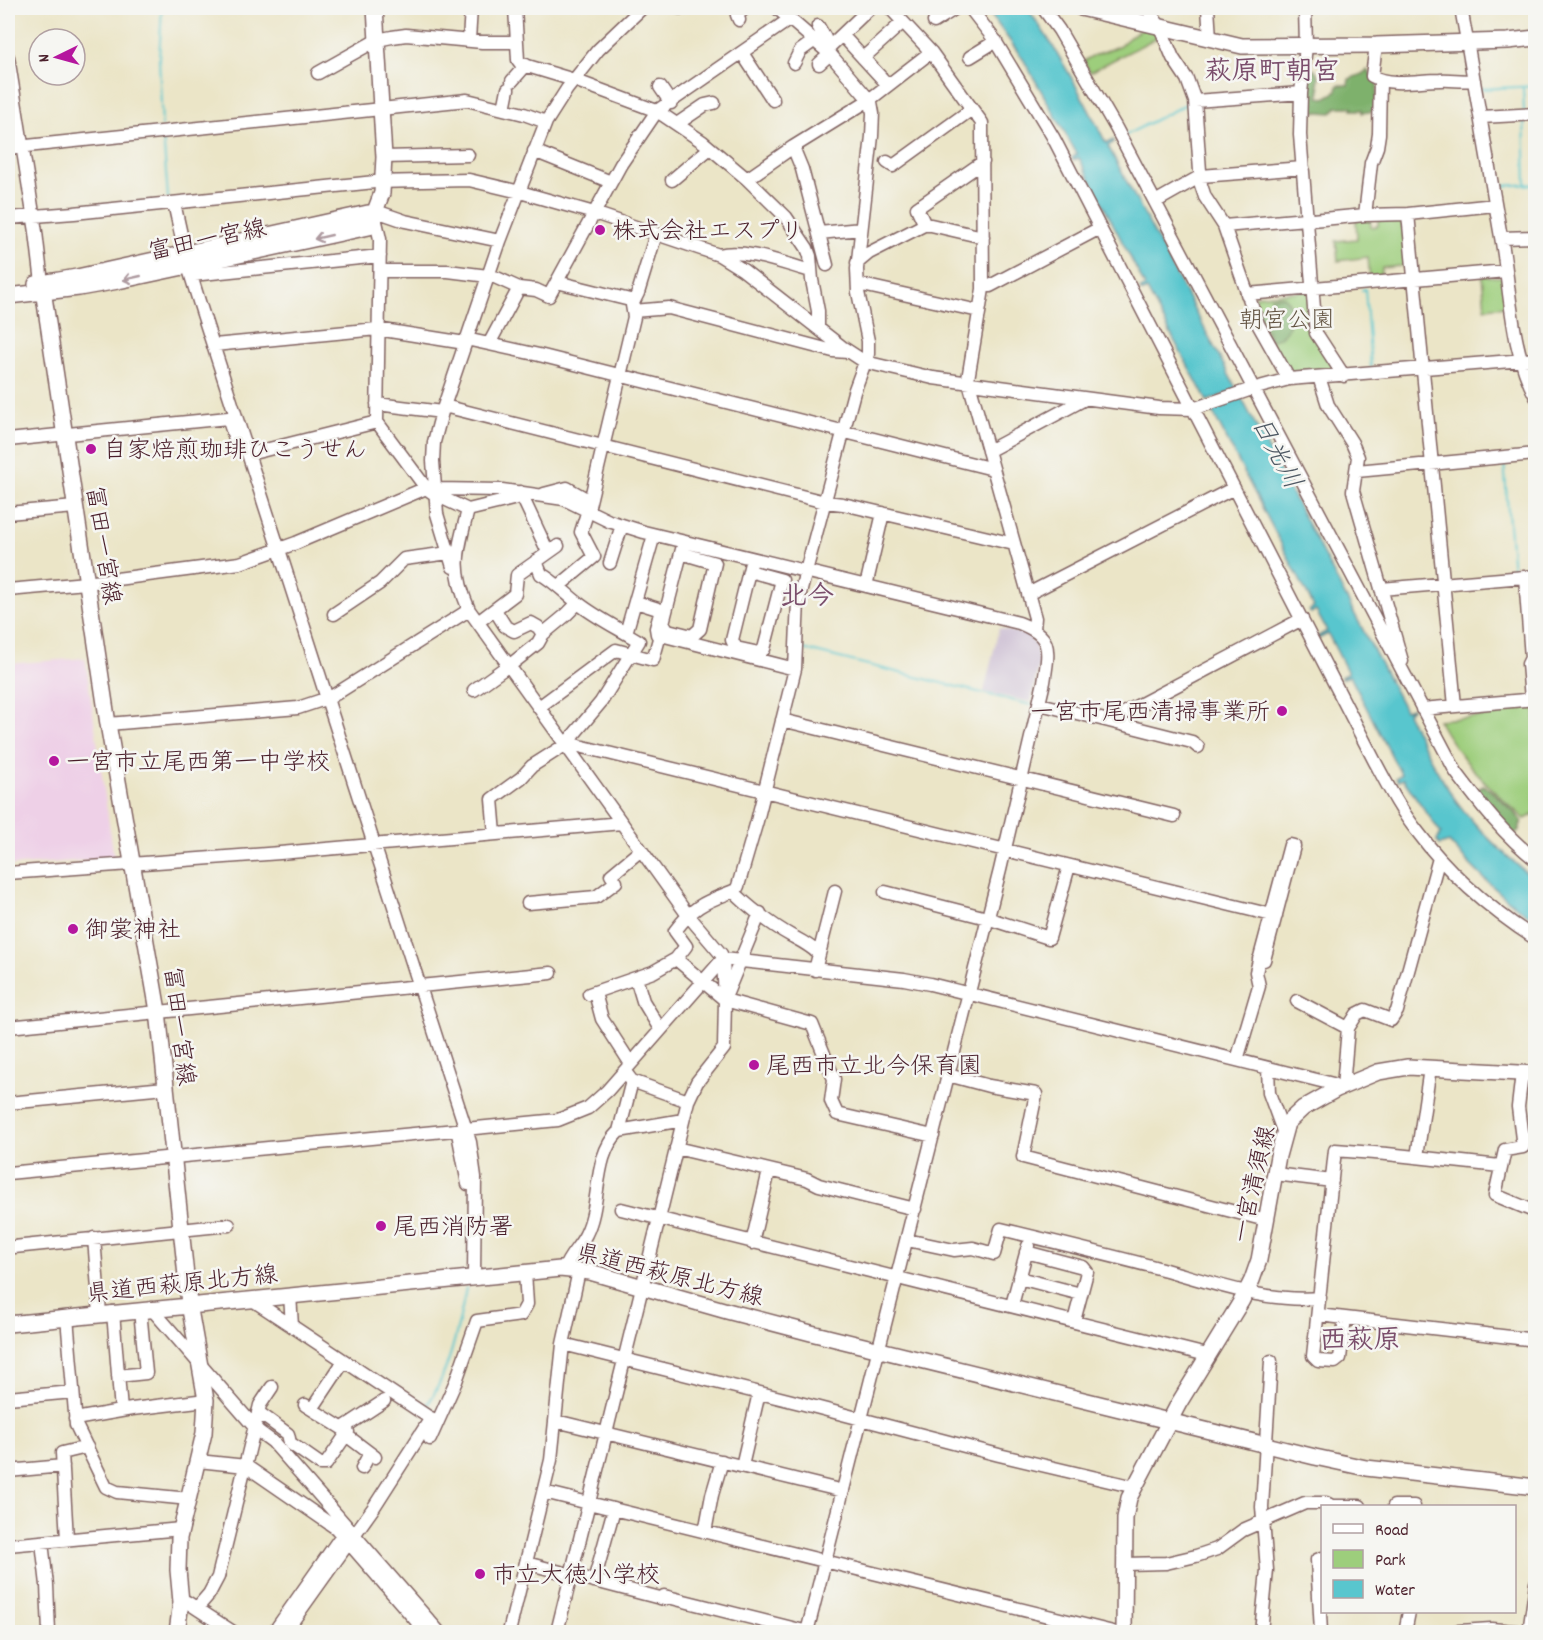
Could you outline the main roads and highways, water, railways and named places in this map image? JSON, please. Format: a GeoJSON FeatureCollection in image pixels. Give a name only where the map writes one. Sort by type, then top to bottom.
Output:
{"type":"FeatureCollection","features":[{"type":"Feature","properties":{"kind":"main road","name":"富田一宮線"},"geometry":{"type":"LineString","coordinates":[[42,288],[118,281],[369,227],[382,193],[384,157],[375,8]]}},
{"type":"Feature","properties":{"kind":"main road"},"geometry":{"type":"LineString","coordinates":[[1082,8],[1242,46],[1376,45],[1536,38]]}},
{"type":"Feature","properties":{"kind":"main road"},"geometry":{"type":"LineString","coordinates":[[8,288],[42,288]]}},
{"type":"Feature","properties":{"kind":"main road"},"geometry":{"type":"LineString","coordinates":[[8,296],[42,288]]}},
{"type":"Feature","properties":{"kind":"main road","name":"冨田一宮線"},"geometry":{"type":"LineString","coordinates":[[42,288],[108,724],[158,1011],[189,1304],[206,1400],[204,1433],[181,1529],[177,1570],[181,1602],[177,1632]]}},
{"type":"Feature","properties":{"kind":"main road","name":"一宮清須線"},"geometry":{"type":"LineString","coordinates":[[1124,1632],[1125,1518],[1130,1498],[1169,1421],[1246,1291],[1259,1260],[1283,1131],[1287,1123],[1295,1114],[1340,1088],[1385,1070],[1408,1067],[1529,1073]]}},
{"type":"Feature","properties":{"kind":"main road","name":"県道西萩原北方線"},"geometry":{"type":"LineString","coordinates":[[8,1324],[189,1304],[525,1272],[572,1270],[590,1272],[727,1311],[878,1350],[1169,1421]]}},
{"type":"Feature","properties":{"kind":"main road"},"geometry":{"type":"LineString","coordinates":[[1169,1421],[1366,1468],[1536,1487]]}},
{"type":"Feature","properties":{"kind":"water"},"geometry":{"type":"Polygon","coordinates":[[[986,8],[1027,8],[1049,40],[1106,143],[1114,140],[1108,146],[1237,390],[1207,401],[1147,290],[1142,292],[1140,290],[1145,286],[1079,158],[1073,160],[1072,158],[1077,154],[1023,59],[986,8]]]}},
{"type":"Feature","properties":{"kind":"water"},"geometry":{"type":"Polygon","coordinates":[[[1241,397],[1405,710],[1412,708],[1407,713],[1443,780],[1457,802],[1484,834],[1535,880],[1535,920],[1490,884],[1449,842],[1439,845],[1437,841],[1441,833],[1403,779],[1398,781],[1396,778],[1401,774],[1350,676],[1341,679],[1348,673],[1328,634],[1318,639],[1317,637],[1327,631],[1316,611],[1310,613],[1309,611],[1314,607],[1211,409],[1241,397]]]}},
{"type":"Feature","properties":{"kind":"waterway"},"geometry":{"type":"LineString","coordinates":[[162,8],[159,59],[162,126]]}},
{"type":"Feature","properties":{"kind":"waterway"},"geometry":{"type":"LineString","coordinates":[[1480,89],[1536,86]]}},
{"type":"Feature","properties":{"kind":"waterway"},"geometry":{"type":"LineString","coordinates":[[1523,87],[1524,111]]}},
{"type":"Feature","properties":{"kind":"waterway"},"geometry":{"type":"LineString","coordinates":[[1126,135],[1190,102]]}},
{"type":"Feature","properties":{"kind":"waterway"},"geometry":{"type":"LineString","coordinates":[[1524,118],[1526,185]]}},
{"type":"Feature","properties":{"kind":"waterway"},"geometry":{"type":"LineString","coordinates":[[163,135],[168,198]]}},
{"type":"Feature","properties":{"kind":"waterway"},"geometry":{"type":"LineString","coordinates":[[1496,186],[1536,184]]}},
{"type":"Feature","properties":{"kind":"waterway"},"geometry":{"type":"LineString","coordinates":[[1362,290],[1365,289],[1371,367]]}},
{"type":"Feature","properties":{"kind":"waterway"},"geometry":{"type":"LineString","coordinates":[[1504,462],[1513,573]]}},
{"type":"Feature","properties":{"kind":"waterway"},"geometry":{"type":"LineString","coordinates":[[803,649],[1031,705]]}},
{"type":"Feature","properties":{"kind":"waterway"},"geometry":{"type":"LineString","coordinates":[[425,1408],[446,1367],[466,1288]]}},
{"type":"Feature","properties":{"kind":"place","name":"株式会社エスプリ"},"geometry":{"type":"Point","coordinates":[600,230]}},
{"type":"Feature","properties":{"kind":"place","name":"自家焙煎珈琲ひこうせん"},"geometry":{"type":"Point","coordinates":[91,449]}},
{"type":"Feature","properties":{"kind":"place","name":"一宮市尾西清掃事業所"},"geometry":{"type":"Point","coordinates":[1282,711]}},
{"type":"Feature","properties":{"kind":"place","name":"一宮市立尾西第一中学校"},"geometry":{"type":"Point","coordinates":[54,761]}},
{"type":"Feature","properties":{"kind":"place","name":"御裳神社"},"geometry":{"type":"Point","coordinates":[73,929]}},
{"type":"Feature","properties":{"kind":"place","name":"尾西市立北今保育園"},"geometry":{"type":"Point","coordinates":[754,1065]}},
{"type":"Feature","properties":{"kind":"place","name":"尾西消防署"},"geometry":{"type":"Point","coordinates":[381,1226]}},
{"type":"Feature","properties":{"kind":"place","name":"市立大徳小学校"},"geometry":{"type":"Point","coordinates":[480,1574]}},
{"type":"Feature","properties":{"kind":"district","name":"萩原町朝宮"},"geometry":{"type":"Point","coordinates":[1272,70]}},
{"type":"Feature","properties":{"kind":"district","name":"北今"},"geometry":{"type":"Point","coordinates":[807,595]}},
{"type":"Feature","properties":{"kind":"district","name":"西萩原"},"geometry":{"type":"Point","coordinates":[1360,1339]}},
{"type":"Feature","properties":{"kind":"park label","name":"朝宮公園"},"geometry":{"type":"Point","coordinates":[1287,319]}},
{"type":"Feature","properties":{"kind":"water label","name":"日光川"},"geometry":{"type":"Point","coordinates":[1278,452]}}]}
